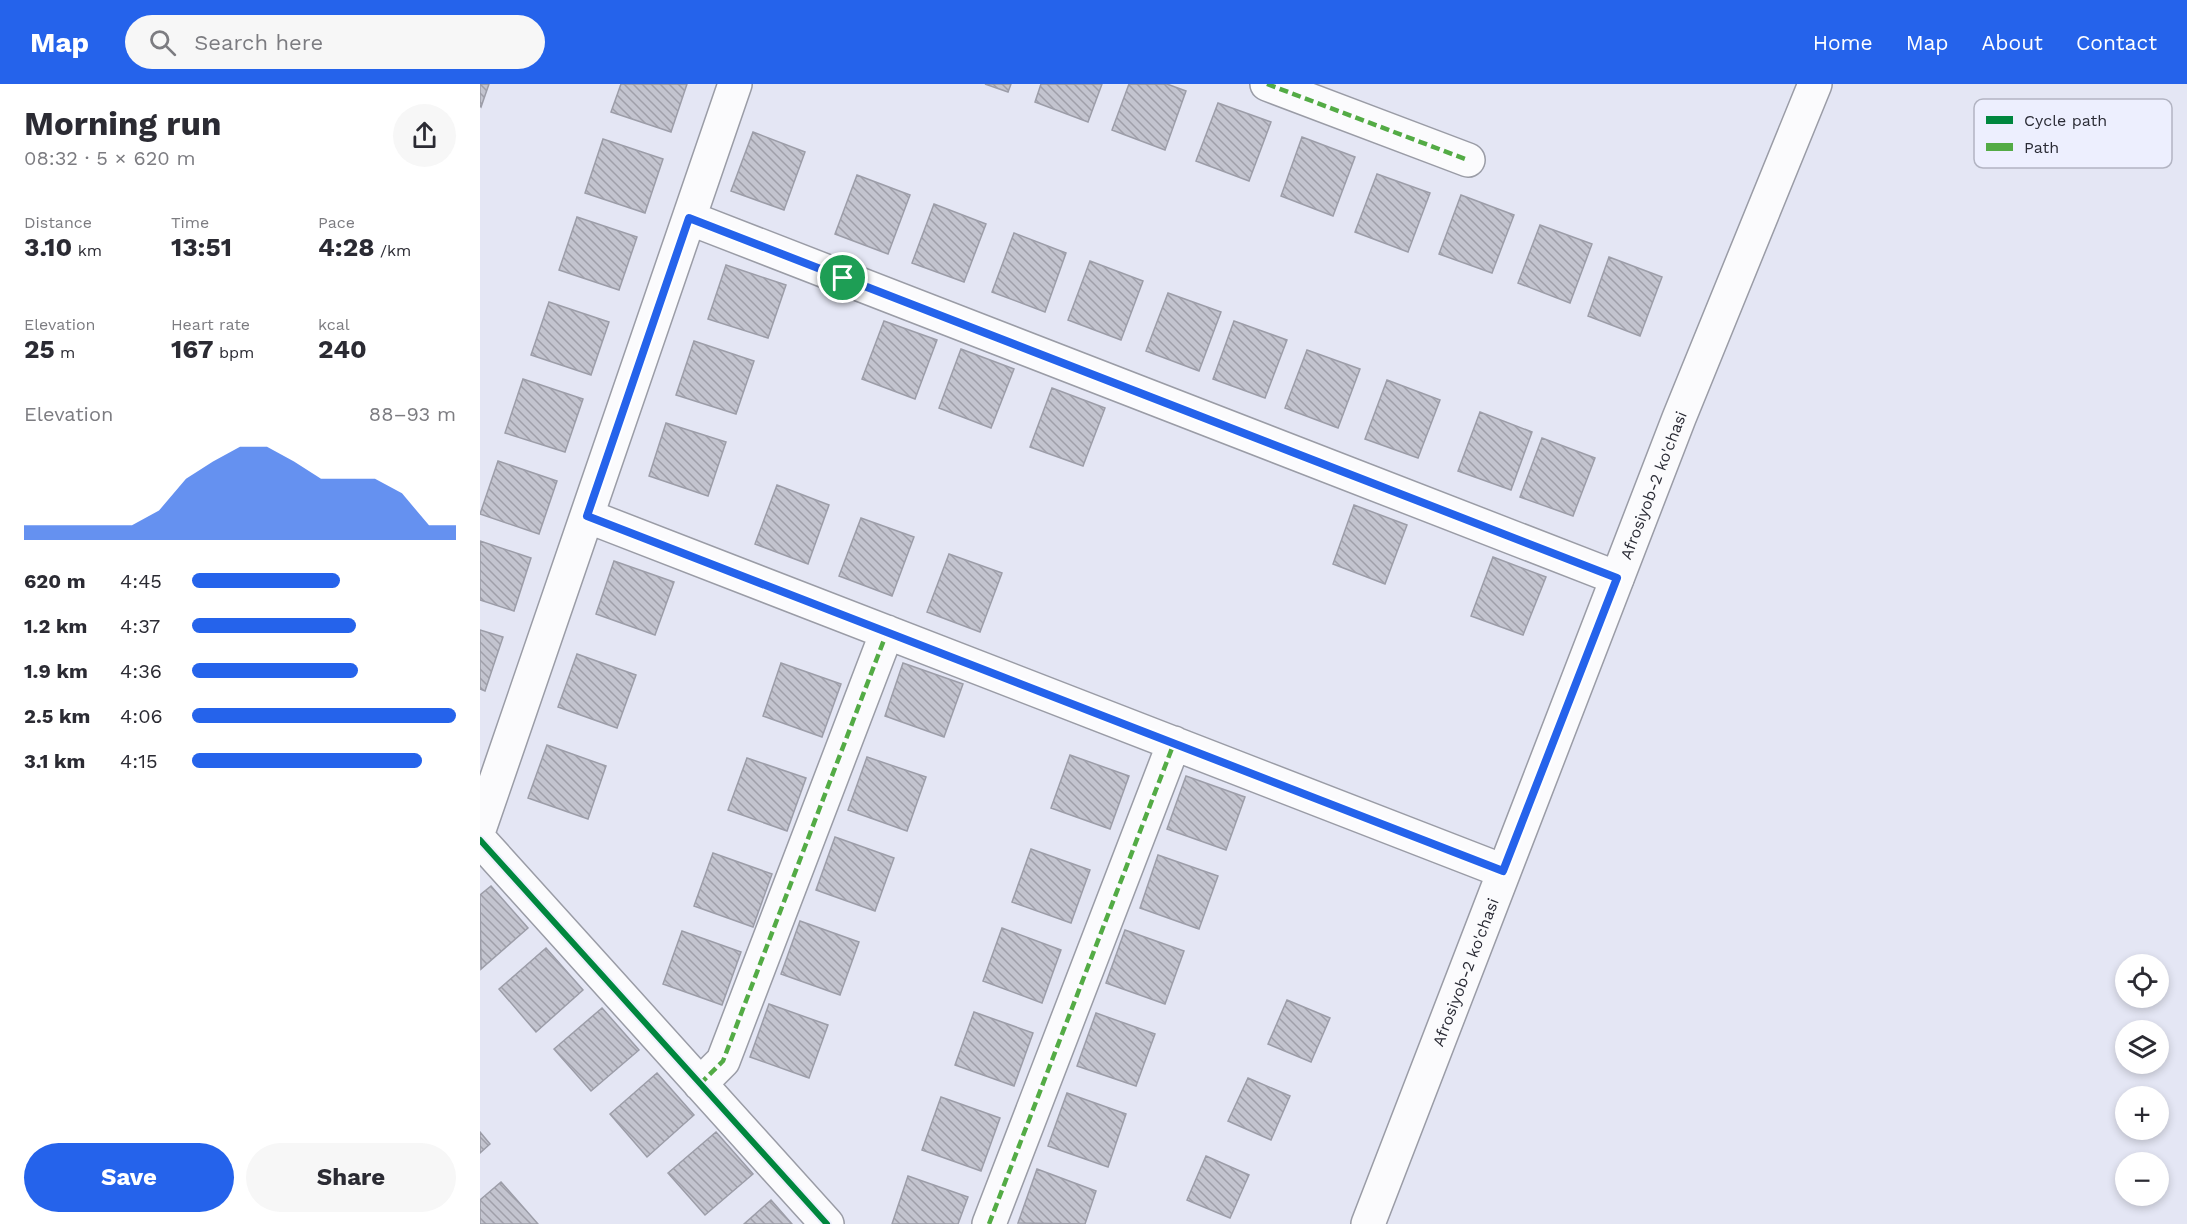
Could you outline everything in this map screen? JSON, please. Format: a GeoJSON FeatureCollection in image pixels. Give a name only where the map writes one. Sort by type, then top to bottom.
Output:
{"type":"FeatureCollection","features":[{"type":"Feature","properties":{"kind":"street"},"geometry":{"type":"LineString","coordinates":[[480,827],[735,84]]}},
{"type":"Feature","properties":{"kind":"street"},"geometry":{"type":"LineString","coordinates":[[1267,84],[1468,160]]}},
{"type":"Feature","properties":{"kind":"street","name":"Afrosiyob-2 ko'chasi"},"geometry":{"type":"LineString","coordinates":[[1368,1224],[1679,418],[1815,84]]}},
{"type":"Feature","properties":{"kind":"street"},"geometry":{"type":"LineString","coordinates":[[689,218],[1617,578]]}},
{"type":"Feature","properties":{"kind":"street"},"geometry":{"type":"LineString","coordinates":[[587,516],[1503,871]]}},
{"type":"Feature","properties":{"kind":"street"},"geometry":{"type":"LineString","coordinates":[[700,1084],[723,1061],[887,632]]}},
{"type":"Feature","properties":{"kind":"street"},"geometry":{"type":"LineString","coordinates":[[989,1224],[1174,743]]}},
{"type":"Feature","properties":{"kind":"street"},"geometry":{"type":"LineString","coordinates":[[480,840],[827,1224]]}},
{"type":"Feature","properties":{"kind":"building"},"geometry":{"type":"Polygon","coordinates":[[[480,84],[489,84],[481,107],[480,106],[480,84]]]}},
{"type":"Feature","properties":{"kind":"building"},"geometry":{"type":"Polygon","coordinates":[[[621,84],[687,84],[671,132],[611,112],[621,84]]]}},
{"type":"Feature","properties":{"kind":"building"},"geometry":{"type":"Polygon","coordinates":[[[985,84],[1011,84],[1008,92],[985,84]]]}},
{"type":"Feature","properties":{"kind":"building"},"geometry":{"type":"Polygon","coordinates":[[[1041,84],[1102,84],[1088,122],[1035,102],[1041,84]]]}},
{"type":"Feature","properties":{"kind":"building"},"geometry":{"type":"Polygon","coordinates":[[[1129,84],[1167,84],[1186,91],[1165,150],[1112,130],[1129,84]]]}},
{"type":"Feature","properties":{"kind":"building"},"geometry":{"type":"Polygon","coordinates":[[[1218,103],[1271,122],[1249,181],[1196,161],[1218,103]]]}},
{"type":"Feature","properties":{"kind":"building"},"geometry":{"type":"Polygon","coordinates":[[[753,132],[805,152],[784,210],[731,191],[753,132]]]}},
{"type":"Feature","properties":{"kind":"building"},"geometry":{"type":"Polygon","coordinates":[[[1302,137],[1355,157],[1333,216],[1281,196],[1302,137]]]}},
{"type":"Feature","properties":{"kind":"building"},"geometry":{"type":"Polygon","coordinates":[[[603,139],[663,159],[645,213],[585,193],[603,139]]]}},
{"type":"Feature","properties":{"kind":"building"},"geometry":{"type":"Polygon","coordinates":[[[1377,174],[1430,193],[1408,252],[1355,232],[1377,174]]]}},
{"type":"Feature","properties":{"kind":"building"},"geometry":{"type":"Polygon","coordinates":[[[857,175],[910,195],[888,254],[835,234],[857,175]]]}},
{"type":"Feature","properties":{"kind":"building"},"geometry":{"type":"Polygon","coordinates":[[[1461,195],[1514,215],[1492,273],[1439,254],[1461,195]]]}},
{"type":"Feature","properties":{"kind":"building"},"geometry":{"type":"Polygon","coordinates":[[[934,204],[986,224],[964,282],[912,263],[934,204]]]}},
{"type":"Feature","properties":{"kind":"building"},"geometry":{"type":"Polygon","coordinates":[[[577,217],[637,237],[619,290],[559,270],[577,217]]]}},
{"type":"Feature","properties":{"kind":"building"},"geometry":{"type":"Polygon","coordinates":[[[1540,225],[1592,244],[1570,303],[1518,283],[1540,225]]]}},
{"type":"Feature","properties":{"kind":"building"},"geometry":{"type":"Polygon","coordinates":[[[1014,233],[1066,253],[1045,312],[992,292],[1014,233]]]}},
{"type":"Feature","properties":{"kind":"building"},"geometry":{"type":"Polygon","coordinates":[[[1609,257],[1662,277],[1640,336],[1588,316],[1609,257]]]}},
{"type":"Feature","properties":{"kind":"building"},"geometry":{"type":"Polygon","coordinates":[[[1090,261],[1143,281],[1121,340],[1068,320],[1090,261]]]}},
{"type":"Feature","properties":{"kind":"building"},"geometry":{"type":"Polygon","coordinates":[[[726,265],[786,285],[768,338],[708,319],[726,265]]]}},
{"type":"Feature","properties":{"kind":"building"},"geometry":{"type":"Polygon","coordinates":[[[1168,293],[1221,312],[1199,371],[1146,351],[1168,293]]]}},
{"type":"Feature","properties":{"kind":"building"},"geometry":{"type":"Polygon","coordinates":[[[549,302],[609,322],[591,375],[531,355],[549,302]]]}},
{"type":"Feature","properties":{"kind":"building"},"geometry":{"type":"Polygon","coordinates":[[[884,321],[937,340],[915,399],[862,379],[884,321]]]}},
{"type":"Feature","properties":{"kind":"building"},"geometry":{"type":"Polygon","coordinates":[[[1234,321],[1287,340],[1265,398],[1213,379],[1234,321]]]}},
{"type":"Feature","properties":{"kind":"building"},"geometry":{"type":"Polygon","coordinates":[[[694,341],[754,361],[736,414],[676,395],[694,341]]]}},
{"type":"Feature","properties":{"kind":"building"},"geometry":{"type":"Polygon","coordinates":[[[961,349],[1014,369],[991,428],[939,408],[961,349]]]}},
{"type":"Feature","properties":{"kind":"building"},"geometry":{"type":"Polygon","coordinates":[[[1307,350],[1360,369],[1338,428],[1285,408],[1307,350]]]}},
{"type":"Feature","properties":{"kind":"building"},"geometry":{"type":"Polygon","coordinates":[[[523,379],[583,399],[565,452],[505,433],[523,379]]]}},
{"type":"Feature","properties":{"kind":"building"},"geometry":{"type":"Polygon","coordinates":[[[1387,380],[1440,400],[1418,458],[1365,439],[1387,380]]]}},
{"type":"Feature","properties":{"kind":"building"},"geometry":{"type":"Polygon","coordinates":[[[1052,388],[1105,408],[1083,466],[1030,447],[1052,388]]]}},
{"type":"Feature","properties":{"kind":"building"},"geometry":{"type":"Polygon","coordinates":[[[1480,412],[1532,432],[1511,490],[1458,471],[1480,412]]]}},
{"type":"Feature","properties":{"kind":"building"},"geometry":{"type":"Polygon","coordinates":[[[666,423],[726,442],[708,496],[649,476],[666,423]]]}},
{"type":"Feature","properties":{"kind":"building"},"geometry":{"type":"Polygon","coordinates":[[[1542,438],[1595,458],[1573,516],[1520,497],[1542,438]]]}},
{"type":"Feature","properties":{"kind":"building"},"geometry":{"type":"Polygon","coordinates":[[[498,461],[557,481],[539,534],[480,514],[498,461]]]}},
{"type":"Feature","properties":{"kind":"building"},"geometry":{"type":"Polygon","coordinates":[[[777,485],[829,505],[808,564],[755,544],[777,485]]]}},
{"type":"Feature","properties":{"kind":"building"},"geometry":{"type":"Polygon","coordinates":[[[1354,505],[1407,525],[1385,584],[1333,564],[1354,505]]]}},
{"type":"Feature","properties":{"kind":"building"},"geometry":{"type":"Polygon","coordinates":[[[861,518],[914,537],[892,596],[839,576],[861,518]]]}},
{"type":"Feature","properties":{"kind":"building"},"geometry":{"type":"Polygon","coordinates":[[[480,541],[531,558],[514,611],[480,600],[480,541]]]}},
{"type":"Feature","properties":{"kind":"building"},"geometry":{"type":"Polygon","coordinates":[[[949,554],[1002,573],[980,632],[927,612],[949,554]]]}},
{"type":"Feature","properties":{"kind":"building"},"geometry":{"type":"Polygon","coordinates":[[[1493,557],[1546,577],[1523,635],[1471,616],[1493,557]]]}},
{"type":"Feature","properties":{"kind":"building"},"geometry":{"type":"Polygon","coordinates":[[[614,561],[674,582],[655,635],[596,614],[614,561]]]}},
{"type":"Feature","properties":{"kind":"building"},"geometry":{"type":"Polygon","coordinates":[[[480,630],[503,637],[485,691],[480,689],[480,630]]]}},
{"type":"Feature","properties":{"kind":"building"},"geometry":{"type":"Polygon","coordinates":[[[577,654],[636,675],[617,728],[558,707],[577,654]]]}},
{"type":"Feature","properties":{"kind":"building"},"geometry":{"type":"Polygon","coordinates":[[[781,663],[841,684],[822,737],[763,716],[781,663]]]}},
{"type":"Feature","properties":{"kind":"building"},"geometry":{"type":"Polygon","coordinates":[[[903,663],[963,684],[944,737],[885,716],[903,663]]]}},
{"type":"Feature","properties":{"kind":"building"},"geometry":{"type":"Polygon","coordinates":[[[547,745],[606,766],[588,819],[528,798],[547,745]]]}},
{"type":"Feature","properties":{"kind":"building"},"geometry":{"type":"Polygon","coordinates":[[[1070,755],[1129,776],[1110,829],[1051,808],[1070,755]]]}},
{"type":"Feature","properties":{"kind":"building"},"geometry":{"type":"Polygon","coordinates":[[[867,757],[926,777],[907,831],[848,810],[867,757]]]}},
{"type":"Feature","properties":{"kind":"building"},"geometry":{"type":"Polygon","coordinates":[[[747,758],[806,778],[787,831],[728,810],[747,758]]]}},
{"type":"Feature","properties":{"kind":"building"},"geometry":{"type":"Polygon","coordinates":[[[1186,776],[1245,797],[1226,850],[1167,829],[1186,776]]]}},
{"type":"Feature","properties":{"kind":"building"},"geometry":{"type":"Polygon","coordinates":[[[835,837],[894,858],[875,911],[816,890],[835,837]]]}},
{"type":"Feature","properties":{"kind":"building"},"geometry":{"type":"Polygon","coordinates":[[[1031,849],[1090,870],[1071,923],[1012,902],[1031,849]]]}},
{"type":"Feature","properties":{"kind":"building"},"geometry":{"type":"Polygon","coordinates":[[[713,853],[772,874],[753,927],[694,906],[713,853]]]}},
{"type":"Feature","properties":{"kind":"building"},"geometry":{"type":"Polygon","coordinates":[[[1158,855],[1218,876],[1199,929],[1140,908],[1158,855]]]}},
{"type":"Feature","properties":{"kind":"building"},"geometry":{"type":"Polygon","coordinates":[[[491,886],[528,928],[481,969],[480,895],[491,886]]]}},
{"type":"Feature","properties":{"kind":"building"},"geometry":{"type":"Polygon","coordinates":[[[800,921],[859,942],[840,995],[781,974],[800,921]]]}},
{"type":"Feature","properties":{"kind":"building"},"geometry":{"type":"Polygon","coordinates":[[[1002,928],[1061,950],[1042,1003],[983,981],[1002,928]]]}},
{"type":"Feature","properties":{"kind":"building"},"geometry":{"type":"Polygon","coordinates":[[[1125,930],[1184,951],[1165,1004],[1106,983],[1125,930]]]}},
{"type":"Feature","properties":{"kind":"building"},"geometry":{"type":"Polygon","coordinates":[[[682,931],[741,952],[722,1005],[663,984],[682,931]]]}},
{"type":"Feature","properties":{"kind":"building"},"geometry":{"type":"Polygon","coordinates":[[[546,948],[583,990],[536,1032],[499,989],[546,948]]]}},
{"type":"Feature","properties":{"kind":"building"},"geometry":{"type":"Polygon","coordinates":[[[1287,1000],[1330,1018],[1311,1062],[1268,1044],[1287,1000]]]}},
{"type":"Feature","properties":{"kind":"building"},"geometry":{"type":"Polygon","coordinates":[[[769,1004],[828,1025],[809,1078],[750,1057],[769,1004]]]}},
{"type":"Feature","properties":{"kind":"building"},"geometry":{"type":"Polygon","coordinates":[[[602,1008],[639,1050],[591,1091],[554,1049],[602,1008]]]}},
{"type":"Feature","properties":{"kind":"building"},"geometry":{"type":"Polygon","coordinates":[[[974,1012],[1033,1033],[1014,1086],[955,1065],[974,1012]]]}},
{"type":"Feature","properties":{"kind":"building"},"geometry":{"type":"Polygon","coordinates":[[[1096,1013],[1155,1034],[1136,1086],[1077,1066],[1096,1013]]]}},
{"type":"Feature","properties":{"kind":"building"},"geometry":{"type":"Polygon","coordinates":[[[657,1073],[694,1115],[647,1157],[610,1114],[657,1073]]]}},
{"type":"Feature","properties":{"kind":"building"},"geometry":{"type":"Polygon","coordinates":[[[1248,1078],[1290,1096],[1271,1140],[1228,1121],[1248,1078]]]}},
{"type":"Feature","properties":{"kind":"building"},"geometry":{"type":"Polygon","coordinates":[[[1067,1093],[1126,1114],[1108,1167],[1048,1146],[1067,1093]]]}},
{"type":"Feature","properties":{"kind":"building"},"geometry":{"type":"Polygon","coordinates":[[[941,1097],[1000,1118],[981,1171],[922,1150],[941,1097]]]}},
{"type":"Feature","properties":{"kind":"building"},"geometry":{"type":"Polygon","coordinates":[[[480,1132],[490,1144],[480,1153],[480,1132]]]}},
{"type":"Feature","properties":{"kind":"building"},"geometry":{"type":"Polygon","coordinates":[[[716,1132],[753,1174],[705,1215],[668,1173],[716,1132]]]}},
{"type":"Feature","properties":{"kind":"building"},"geometry":{"type":"Polygon","coordinates":[[[1206,1156],[1249,1175],[1230,1218],[1187,1200],[1206,1156]]]}},
{"type":"Feature","properties":{"kind":"building"},"geometry":{"type":"Polygon","coordinates":[[[1037,1169],[1096,1191],[1085,1224],[1018,1223],[1037,1169]]]}},
{"type":"Feature","properties":{"kind":"building"},"geometry":{"type":"Polygon","coordinates":[[[908,1176],[968,1197],[958,1224],[892,1224],[908,1176]]]}},
{"type":"Feature","properties":{"kind":"building"},"geometry":{"type":"Polygon","coordinates":[[[501,1182],[538,1224],[480,1224],[480,1200],[501,1182]]]}},
{"type":"Feature","properties":{"kind":"building"},"geometry":{"type":"Polygon","coordinates":[[[771,1200],[792,1224],[744,1224],[771,1200]]]}},
{"type":"Feature","properties":{"kind":"marked path"},"geometry":{"type":"LineString","coordinates":[[1267,84],[1468,160]]}},
{"type":"Feature","properties":{"kind":"marked path"},"geometry":{"type":"LineString","coordinates":[[700,1084],[723,1061],[887,632]]}},
{"type":"Feature","properties":{"kind":"marked path"},"geometry":{"type":"LineString","coordinates":[[989,1224],[1174,743]]}},
{"type":"Feature","properties":{"kind":"cycle path"},"geometry":{"type":"LineString","coordinates":[[689,218],[1617,578]]}},
{"type":"Feature","properties":{"kind":"cycle path"},"geometry":{"type":"LineString","coordinates":[[587,516],[1503,871]]}},
{"type":"Feature","properties":{"kind":"cycle path"},"geometry":{"type":"LineString","coordinates":[[480,840],[827,1224]]}},
{"type":"Feature","properties":{"kind":"route"},"geometry":{"type":"LineString","coordinates":[[689,218],[843,278],[1617,578],[1503,871],[587,516],[689,218]]}}]}
